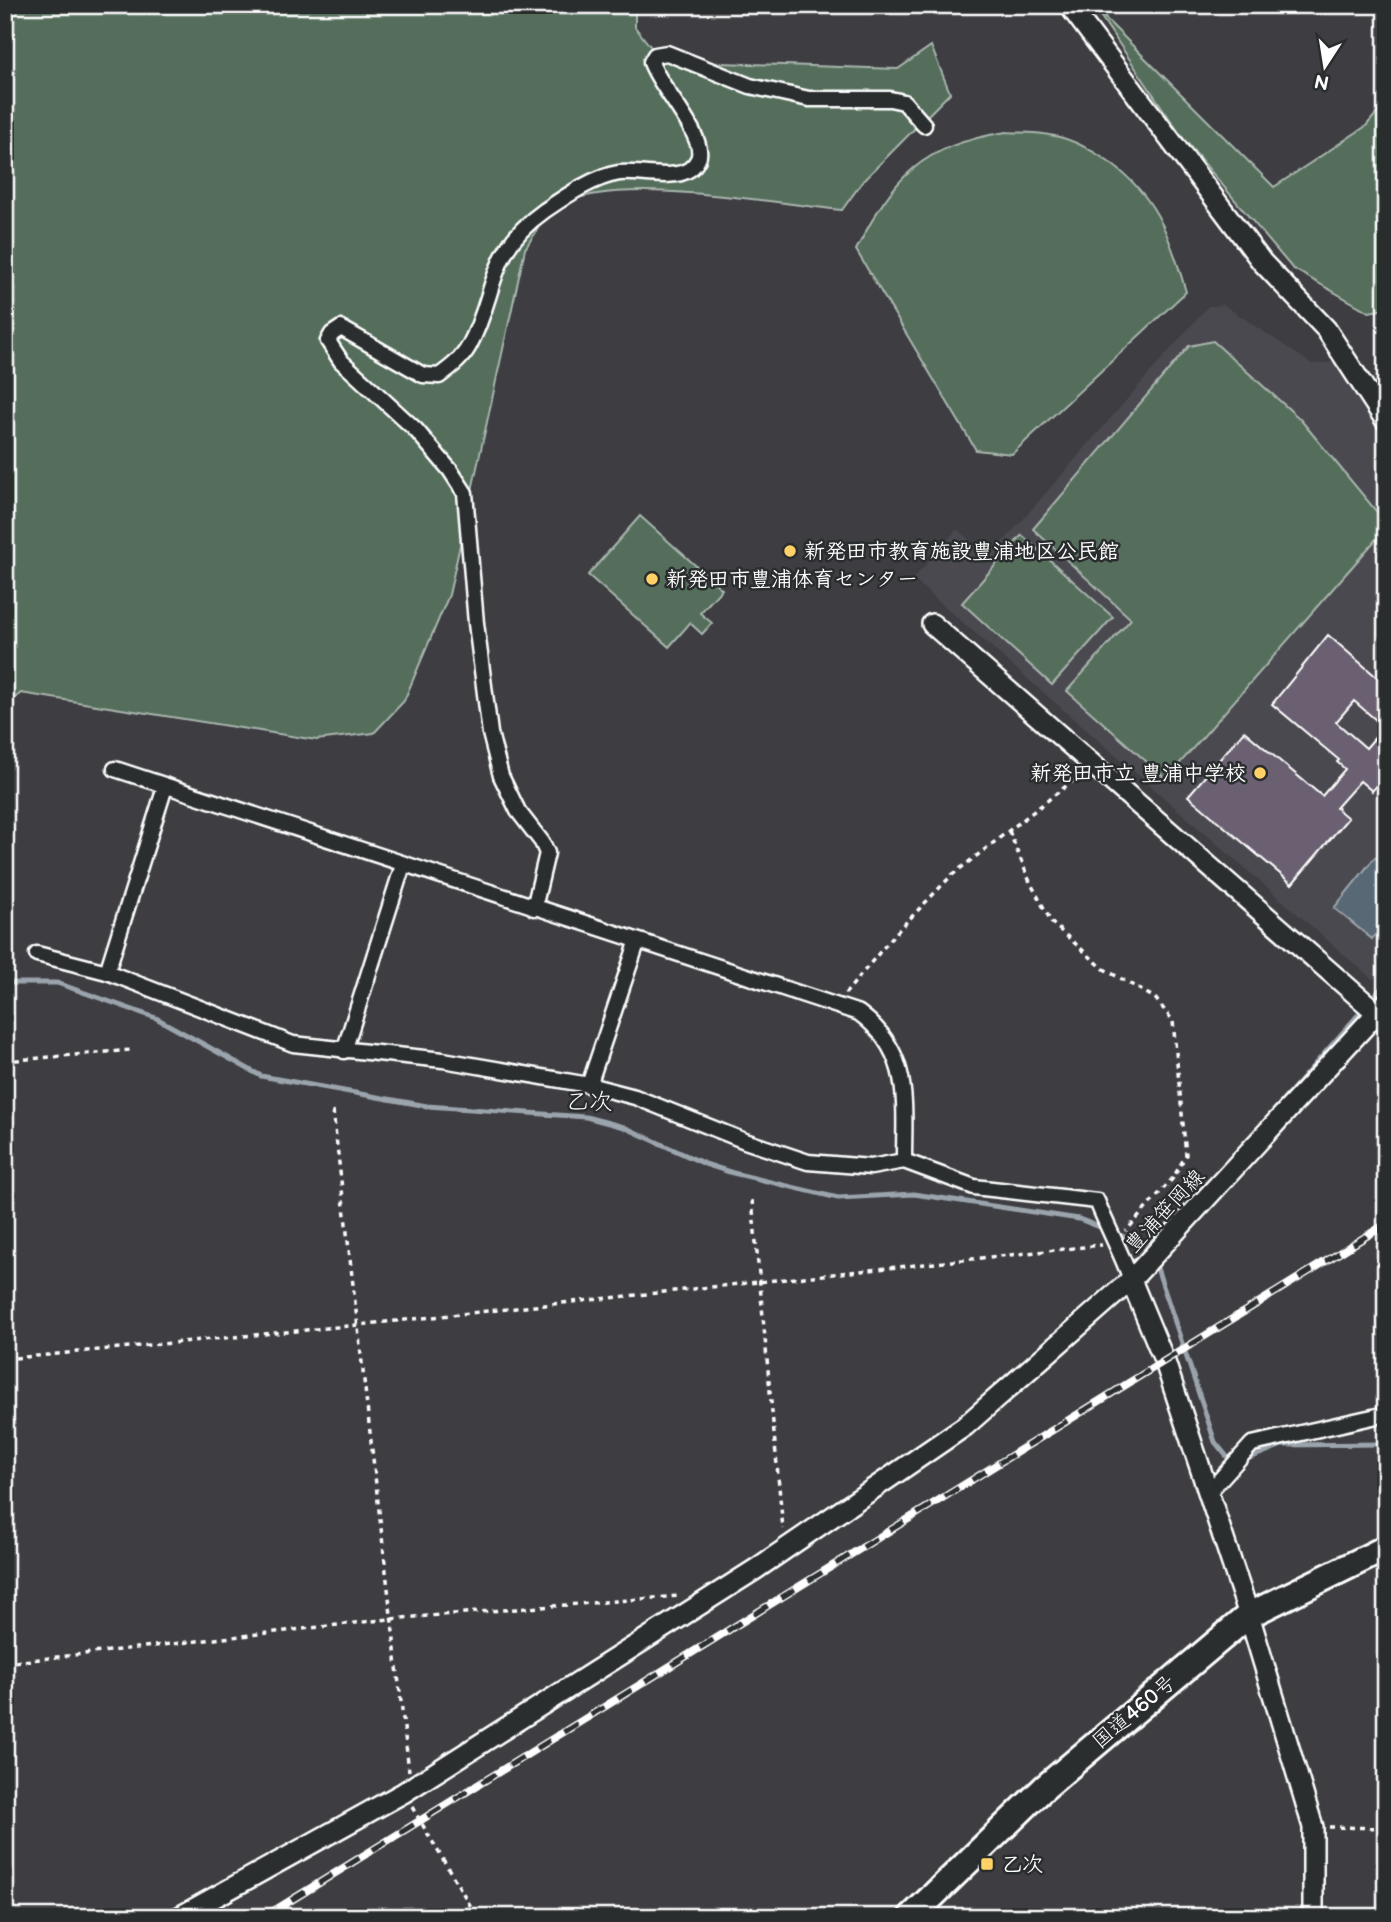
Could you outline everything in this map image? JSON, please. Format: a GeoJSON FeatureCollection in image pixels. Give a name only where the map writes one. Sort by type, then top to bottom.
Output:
{"type":"FeatureCollection","features":[{"type":"Feature","properties":{"kind":"highway","name":"国道460号"},"geometry":{"type":"LineString","coordinates":[[911,1917],[1044,1788],[1249,1615],[1386,1548]]}},
{"type":"Feature","properties":{"kind":"street"},"geometry":{"type":"LineString","coordinates":[[1069,5],[1262,262],[1326,329],[1386,421]]}},
{"type":"Feature","properties":{"kind":"street"},"geometry":{"type":"LineString","coordinates":[[534,908],[547,853],[542,842],[518,811],[501,776],[490,733],[475,623],[465,493],[450,470],[416,430],[341,361],[328,341],[332,334],[341,328],[423,375],[439,376],[468,348],[496,267],[521,228],[581,187],[618,173],[676,174],[694,168],[700,156],[699,143],[656,77],[651,62],[655,55],[667,53],[750,86],[809,99],[904,102],[924,125]]}},
{"type":"Feature","properties":{"kind":"street"},"geometry":{"type":"LineString","coordinates":[[932,624],[1381,1008]]}},
{"type":"Feature","properties":{"kind":"street"},"geometry":{"type":"LineString","coordinates":[[115,769],[637,943],[859,1013],[875,1025],[899,1061],[903,1077],[904,1161]]}},
{"type":"Feature","properties":{"kind":"street"},"geometry":{"type":"LineString","coordinates":[[107,972],[165,787]]}},
{"type":"Feature","properties":{"kind":"street"},"geometry":{"type":"LineString","coordinates":[[344,1051],[403,865]]}},
{"type":"Feature","properties":{"kind":"street"},"geometry":{"type":"LineString","coordinates":[[589,1085],[637,943]]}},
{"type":"Feature","properties":{"kind":"street"},"geometry":{"type":"LineString","coordinates":[[37,954],[107,972],[293,1044],[443,1060],[589,1085],[635,1097],[745,1142],[808,1162],[871,1167],[904,1161],[974,1187],[1097,1201],[1109,1230],[1118,1241],[1131,1280],[965,1426],[786,1548],[407,1790],[179,1917]]}},
{"type":"Feature","properties":{"kind":"street","name":"豊浦笹岡線"},"geometry":{"type":"LineString","coordinates":[[1313,1917],[1313,1827],[1249,1615],[1166,1362],[1131,1280],[1381,1008]]}},
{"type":"Feature","properties":{"kind":"street"},"geometry":{"type":"LineString","coordinates":[[1208,1493],[1252,1444],[1386,1414]]}},
{"type":"Feature","properties":{"kind":"path"},"geometry":{"type":"LineString","coordinates":[[835,1005],[894,935],[952,875],[1094,764]]}},
{"type":"Feature","properties":{"kind":"path"},"geometry":{"type":"LineString","coordinates":[[5,1359],[759,1283],[1093,1247],[1118,1241],[1173,1178],[1186,1155],[1173,1021],[1155,998],[1104,969],[1052,923],[1030,882],[1009,831]]}},
{"type":"Feature","properties":{"kind":"path"},"geometry":{"type":"LineString","coordinates":[[5,1061],[131,1050]]}},
{"type":"Feature","properties":{"kind":"path"},"geometry":{"type":"LineString","coordinates":[[333,1111],[407,1790],[477,1917]]}},
{"type":"Feature","properties":{"kind":"path"},"geometry":{"type":"LineString","coordinates":[[751,1200],[786,1548]]}},
{"type":"Feature","properties":{"kind":"path"},"geometry":{"type":"LineString","coordinates":[[5,1663],[390,1619],[717,1592]]}},
{"type":"Feature","properties":{"kind":"path"},"geometry":{"type":"LineString","coordinates":[[1313,1827],[1386,1828]]}},
{"type":"Feature","properties":{"kind":"shaded area","name":"新発田市立 豊浦中学校"},"geometry":{"type":"Polygon","coordinates":[[[1224,305],[1312,364],[1335,362],[1386,442],[1386,966],[1373,980],[913,579],[957,529],[975,545],[994,546],[1004,541],[1208,306],[1224,305]]]}},
{"type":"Feature","properties":{"kind":"green space"},"geometry":{"type":"Polygon","coordinates":[[[5,5],[635,5],[635,27],[662,61],[898,69],[931,46],[950,93],[863,181],[842,210],[739,197],[658,191],[588,196],[562,204],[550,212],[525,249],[449,595],[404,701],[374,733],[316,740],[21,693],[5,706],[5,5]]]}},
{"type":"Feature","properties":{"kind":"green space"},"geometry":{"type":"Polygon","coordinates":[[[1095,8],[1274,187],[1366,126],[1386,102],[1386,309],[1369,312],[1292,268],[1182,137],[1095,8]]]}},
{"type":"Feature","properties":{"kind":"green space"},"geometry":{"type":"Polygon","coordinates":[[[1006,132],[1038,133],[1063,138],[1091,150],[1121,171],[1136,185],[1158,216],[1174,252],[1186,292],[1012,454],[976,450],[856,250],[884,202],[913,168],[952,146],[1006,132]]]}},
{"type":"Feature","properties":{"kind":"green space"},"geometry":{"type":"Polygon","coordinates":[[[1213,341],[1300,419],[1386,523],[1386,528],[1166,779],[1067,691],[1131,619],[1033,529],[1189,346],[1213,341]]]}},
{"type":"Feature","properties":{"kind":"green space","name":"新発田市豊浦体育センター"},"geometry":{"type":"Polygon","coordinates":[[[640,516],[722,589],[700,613],[712,623],[702,634],[690,623],[669,647],[588,575],[640,516]]]}},
{"type":"Feature","properties":{"kind":"green space"},"geometry":{"type":"Polygon","coordinates":[[[1022,535],[1113,617],[1052,685],[962,603],[1022,535]]]}},
{"type":"Feature","properties":{"kind":"water"},"geometry":{"type":"Polygon","coordinates":[[[1375,857],[1386,866],[1386,921],[1372,939],[1334,908],[1375,857]]]}},
{"type":"Feature","properties":{"kind":"building"},"geometry":{"type":"Polygon","coordinates":[[[1328,635],[1386,685],[1386,775],[1372,791],[1360,781],[1336,808],[1348,818],[1292,884],[1188,796],[1244,731],[1322,796],[1345,769],[1337,762],[1339,760],[1272,704],[1328,635]],[[1354,701],[1336,722],[1366,748],[1384,727],[1354,701]]]}},
{"type":"Feature","properties":{"kind":"waterway"},"geometry":{"type":"LineString","coordinates":[[5,983],[57,983],[156,1018],[261,1076],[427,1106],[586,1117],[624,1127],[705,1164],[838,1198],[914,1194],[1079,1219],[1105,1229]]}},
{"type":"Feature","properties":{"kind":"waterway"},"geometry":{"type":"LineString","coordinates":[[1275,1110],[1386,983]]}},
{"type":"Feature","properties":{"kind":"waterway"},"geometry":{"type":"LineString","coordinates":[[1114,1233],[1143,1244],[1171,1223]]}},
{"type":"Feature","properties":{"kind":"waterway"},"geometry":{"type":"LineString","coordinates":[[1155,1262],[1215,1442],[1233,1464]]}},
{"type":"Feature","properties":{"kind":"waterway"},"geometry":{"type":"LineString","coordinates":[[1245,1460],[1282,1445],[1386,1444]]}},
{"type":"Feature","properties":{"kind":"railway"},"geometry":{"type":"LineString","coordinates":[[264,1917],[1386,1224]]}},
{"type":"Feature","properties":{"kind":"place","name":"新発田市教育施設豊浦地区公民館"},"geometry":{"type":"Point","coordinates":[790,551]}},
{"type":"Feature","properties":{"kind":"place","name":"新発田市豊浦体育センター"},"geometry":{"type":"Point","coordinates":[652,579]}},
{"type":"Feature","properties":{"kind":"place","name":"新発田市立 豊浦中学校"},"geometry":{"type":"Point","coordinates":[1260,773]}},
{"type":"Feature","properties":{"kind":"place","name":"乙次"},"geometry":{"type":"Point","coordinates":[987,1864]}},
{"type":"Feature","properties":{"kind":"district","name":"乙次"},"geometry":{"type":"Point","coordinates":[589,1102]}}]}
